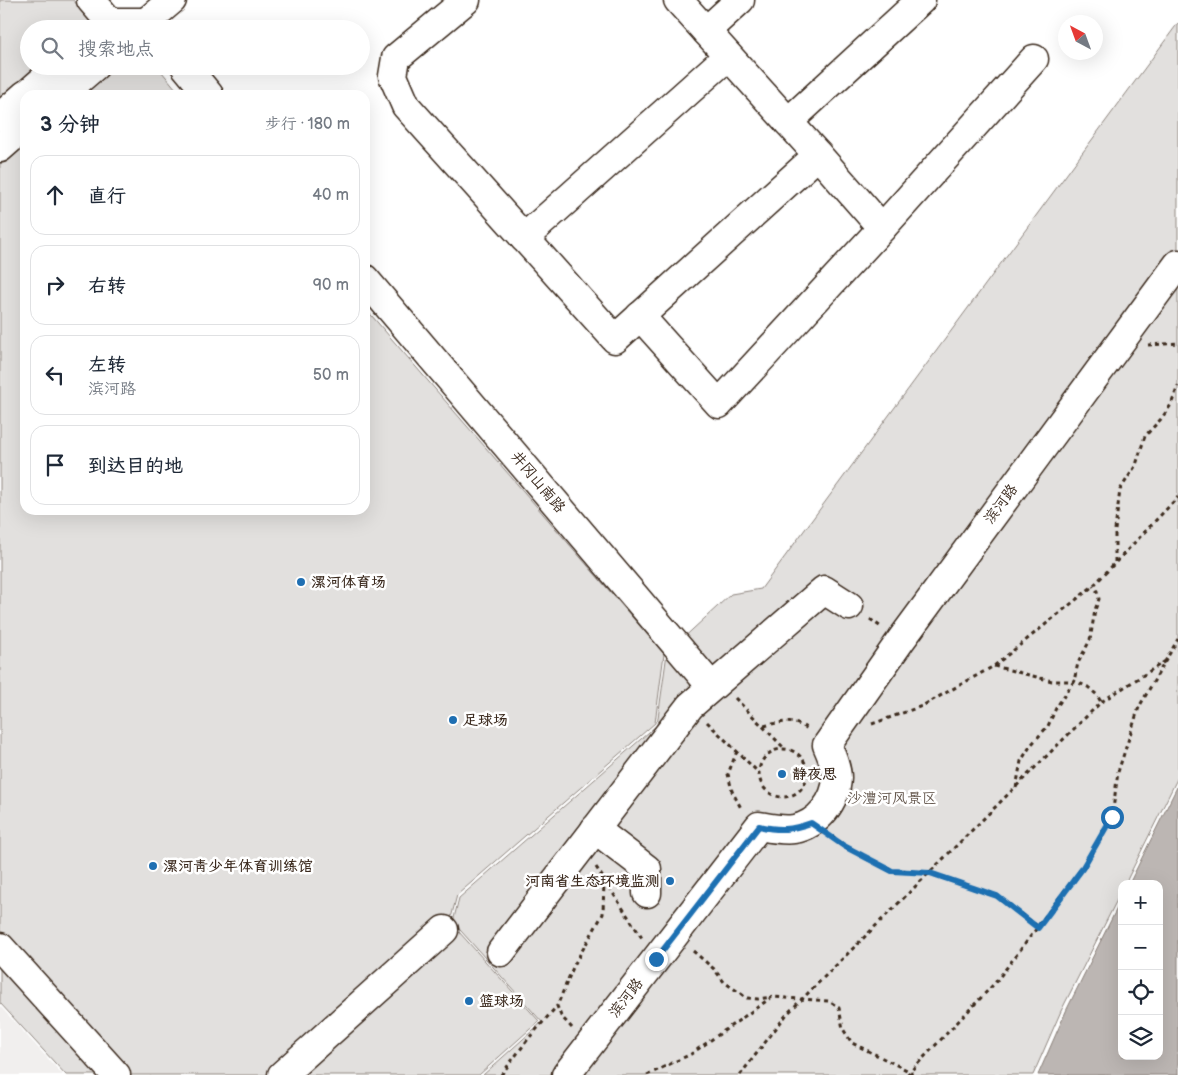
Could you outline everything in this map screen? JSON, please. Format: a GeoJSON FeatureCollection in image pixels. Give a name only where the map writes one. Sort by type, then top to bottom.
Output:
{"type":"FeatureCollection","features":[{"type":"Feature","properties":{"kind":"street"},"geometry":{"type":"LineString","coordinates":[[91,0],[104,20]]}},
{"type":"Feature","properties":{"kind":"street"},"geometry":{"type":"LineString","coordinates":[[122,20],[172,0]]}},
{"type":"Feature","properties":{"kind":"street"},"geometry":{"type":"LineString","coordinates":[[466,0],[396,58],[393,76],[406,106],[615,339],[818,155]]}},
{"type":"Feature","properties":{"kind":"street"},"geometry":{"type":"LineString","coordinates":[[678,0],[882,228]]}},
{"type":"Feature","properties":{"kind":"street"},"geometry":{"type":"LineString","coordinates":[[706,31],[740,0]]}},
{"type":"Feature","properties":{"kind":"street"},"geometry":{"type":"LineString","coordinates":[[788,122],[921,0]]}},
{"type":"Feature","properties":{"kind":"street"},"geometry":{"type":"LineString","coordinates":[[524,238],[728,56]]}},
{"type":"Feature","properties":{"kind":"street"},"geometry":{"type":"LineString","coordinates":[[640,316],[719,404],[882,228],[1034,59]]}},
{"type":"Feature","properties":{"kind":"street"},"geometry":{"type":"LineString","coordinates":[[31,90],[48,75]]}},
{"type":"Feature","properties":{"kind":"street"},"geometry":{"type":"LineString","coordinates":[[67,90],[84,75]]}},
{"type":"Feature","properties":{"kind":"street"},"geometry":{"type":"LineString","coordinates":[[192,75],[205,90]]}},
{"type":"Feature","properties":{"kind":"street"},"geometry":{"type":"LineString","coordinates":[[0,117],[20,99]]}},
{"type":"Feature","properties":{"kind":"street"},"geometry":{"type":"LineString","coordinates":[[0,148],[20,130]]}},
{"type":"Feature","properties":{"kind":"street","name":"滨河路"},"geometry":{"type":"LineString","coordinates":[[832,738],[901,640],[1178,264]]}},
{"type":"Feature","properties":{"kind":"street","name":"井冈山南路"},"geometry":{"type":"LineString","coordinates":[[370,285],[715,683]]}},
{"type":"Feature","properties":{"kind":"street"},"geometry":{"type":"LineString","coordinates":[[501,952],[690,706],[824,590],[849,606]]}},
{"type":"Feature","properties":{"kind":"street"},"geometry":{"type":"LineString","coordinates":[[759,826],[794,829],[811,823],[824,811],[833,796],[837,778],[832,738]]}},
{"type":"Feature","properties":{"kind":"street","name":"滨河路"},"geometry":{"type":"LineString","coordinates":[[566,1075],[759,826]]}},
{"type":"Feature","properties":{"kind":"street"},"geometry":{"type":"LineString","coordinates":[[589,837],[647,869],[646,893]]}},
{"type":"Feature","properties":{"kind":"street"},"geometry":{"type":"LineString","coordinates":[[282,1075],[444,930]]}},
{"type":"Feature","properties":{"kind":"street"},"geometry":{"type":"LineString","coordinates":[[0,947],[116,1075]]}},
{"type":"Feature","properties":{"kind":"path"},"geometry":{"type":"LineString","coordinates":[[1115,563],[1115,530],[1120,490],[1136,465],[1144,436],[1171,405],[1178,386]]}},
{"type":"Feature","properties":{"kind":"path"},"geometry":{"type":"LineString","coordinates":[[763,726],[784,721],[801,724],[815,733],[832,738],[922,706],[994,666],[1093,586],[1178,497]]}},
{"type":"Feature","properties":{"kind":"path"},"geometry":{"type":"LineString","coordinates":[[1016,788],[1021,761],[1031,745],[1048,726],[1056,708],[1074,682],[1078,663],[1090,640],[1095,610],[1099,599],[1097,591],[1093,586]]}},
{"type":"Feature","properties":{"kind":"path"},"geometry":{"type":"LineString","coordinates":[[849,606],[901,640]]}},
{"type":"Feature","properties":{"kind":"path"},"geometry":{"type":"LineString","coordinates":[[907,1075],[912,1074],[995,983],[1082,869],[1112,817],[1118,772],[1139,707],[1178,639]]}},
{"type":"Feature","properties":{"kind":"path"},"geometry":{"type":"LineString","coordinates":[[740,1075],[787,1014],[1102,702],[1166,660]]}},
{"type":"Feature","properties":{"kind":"path"},"geometry":{"type":"LineString","coordinates":[[994,666],[1052,681],[1074,682],[1088,687],[1102,702]]}},
{"type":"Feature","properties":{"kind":"path"},"geometry":{"type":"LineString","coordinates":[[715,683],[786,749],[800,755],[807,769],[807,777],[799,790],[785,797],[770,793],[764,788],[760,781],[759,773],[760,765],[770,752],[786,749]]}},
{"type":"Feature","properties":{"kind":"path"},"geometry":{"type":"LineString","coordinates":[[690,706],[759,773]]}},
{"type":"Feature","properties":{"kind":"path"},"geometry":{"type":"LineString","coordinates":[[737,751],[728,774],[732,791],[742,810],[759,826]]}},
{"type":"Feature","properties":{"kind":"path"},"geometry":{"type":"LineString","coordinates":[[811,823],[844,846],[892,871],[930,873],[997,896],[1038,928]]}},
{"type":"Feature","properties":{"kind":"path"},"geometry":{"type":"LineString","coordinates":[[589,837],[604,880],[656,959]]}},
{"type":"Feature","properties":{"kind":"path"},"geometry":{"type":"LineString","coordinates":[[501,1075],[529,1038],[557,1006],[574,965],[603,914],[604,880]]}},
{"type":"Feature","properties":{"kind":"path"},"geometry":{"type":"LineString","coordinates":[[678,931],[693,951],[714,969],[724,982],[747,998],[772,997],[829,1001],[839,1008],[843,1029],[852,1043],[912,1074]]}},
{"type":"Feature","properties":{"kind":"path"},"geometry":{"type":"LineString","coordinates":[[648,1075],[691,1054],[772,997]]}},
{"type":"Feature","properties":{"kind":"path"},"geometry":{"type":"LineString","coordinates":[[557,1006],[561,1016],[587,1046]]}},
{"type":"Feature","properties":{"kind":"shaded area"},"geometry":{"type":"Polygon","coordinates":[[[1178,785],[1178,1075],[1038,1075],[1067,1009],[1118,906],[1118,1060],[1163,1060],[1163,880],[1131,880],[1178,785]]]}},
{"type":"Feature","properties":{"kind":"shaded area"},"geometry":{"type":"Polygon","coordinates":[[[0,1006],[63,1075],[0,1075],[0,1006]]]}},
{"type":"Feature","properties":{"kind":"green space","name":"漯河体育场"},"geometry":{"type":"Polygon","coordinates":[[[0,0],[73,0],[90,20],[20,20],[20,75],[164,75],[177,90],[20,90],[20,515],[370,515],[370,314],[664,654],[655,723],[457,895],[450,922],[539,1021],[479,1075],[66,1075],[0,1003],[0,0]]]}},
{"type":"Feature","properties":{"kind":"green space","name":"沙澧河风景区"},"geometry":{"type":"Polygon","coordinates":[[[1178,23],[1178,777],[1127,880],[1118,880],[1118,898],[1061,1011],[1033,1075],[483,1075],[542,1022],[453,922],[459,898],[657,725],[667,653],[731,594],[761,589],[1178,23]]]}},
{"type":"Feature","properties":{"kind":"place","name":"漯河体育场"},"geometry":{"type":"Point","coordinates":[301,582]}},
{"type":"Feature","properties":{"kind":"place","name":"足球场"},"geometry":{"type":"Point","coordinates":[453,720]}},
{"type":"Feature","properties":{"kind":"place","name":"静夜思"},"geometry":{"type":"Point","coordinates":[782,774]}},
{"type":"Feature","properties":{"kind":"place","name":"漯河青少年体育训练馆"},"geometry":{"type":"Point","coordinates":[153,866]}},
{"type":"Feature","properties":{"kind":"place","name":"河南省生态环境监测"},"geometry":{"type":"Point","coordinates":[670,881]}},
{"type":"Feature","properties":{"kind":"place","name":"篮球场"},"geometry":{"type":"Point","coordinates":[469,1001]}},
{"type":"Feature","properties":{"kind":"route"},"geometry":{"type":"LineString","coordinates":[[656,959],[759,826],[794,829],[811,823],[844,846],[892,871],[930,873],[997,896],[1038,928],[1082,869],[1112,817]]}}]}
